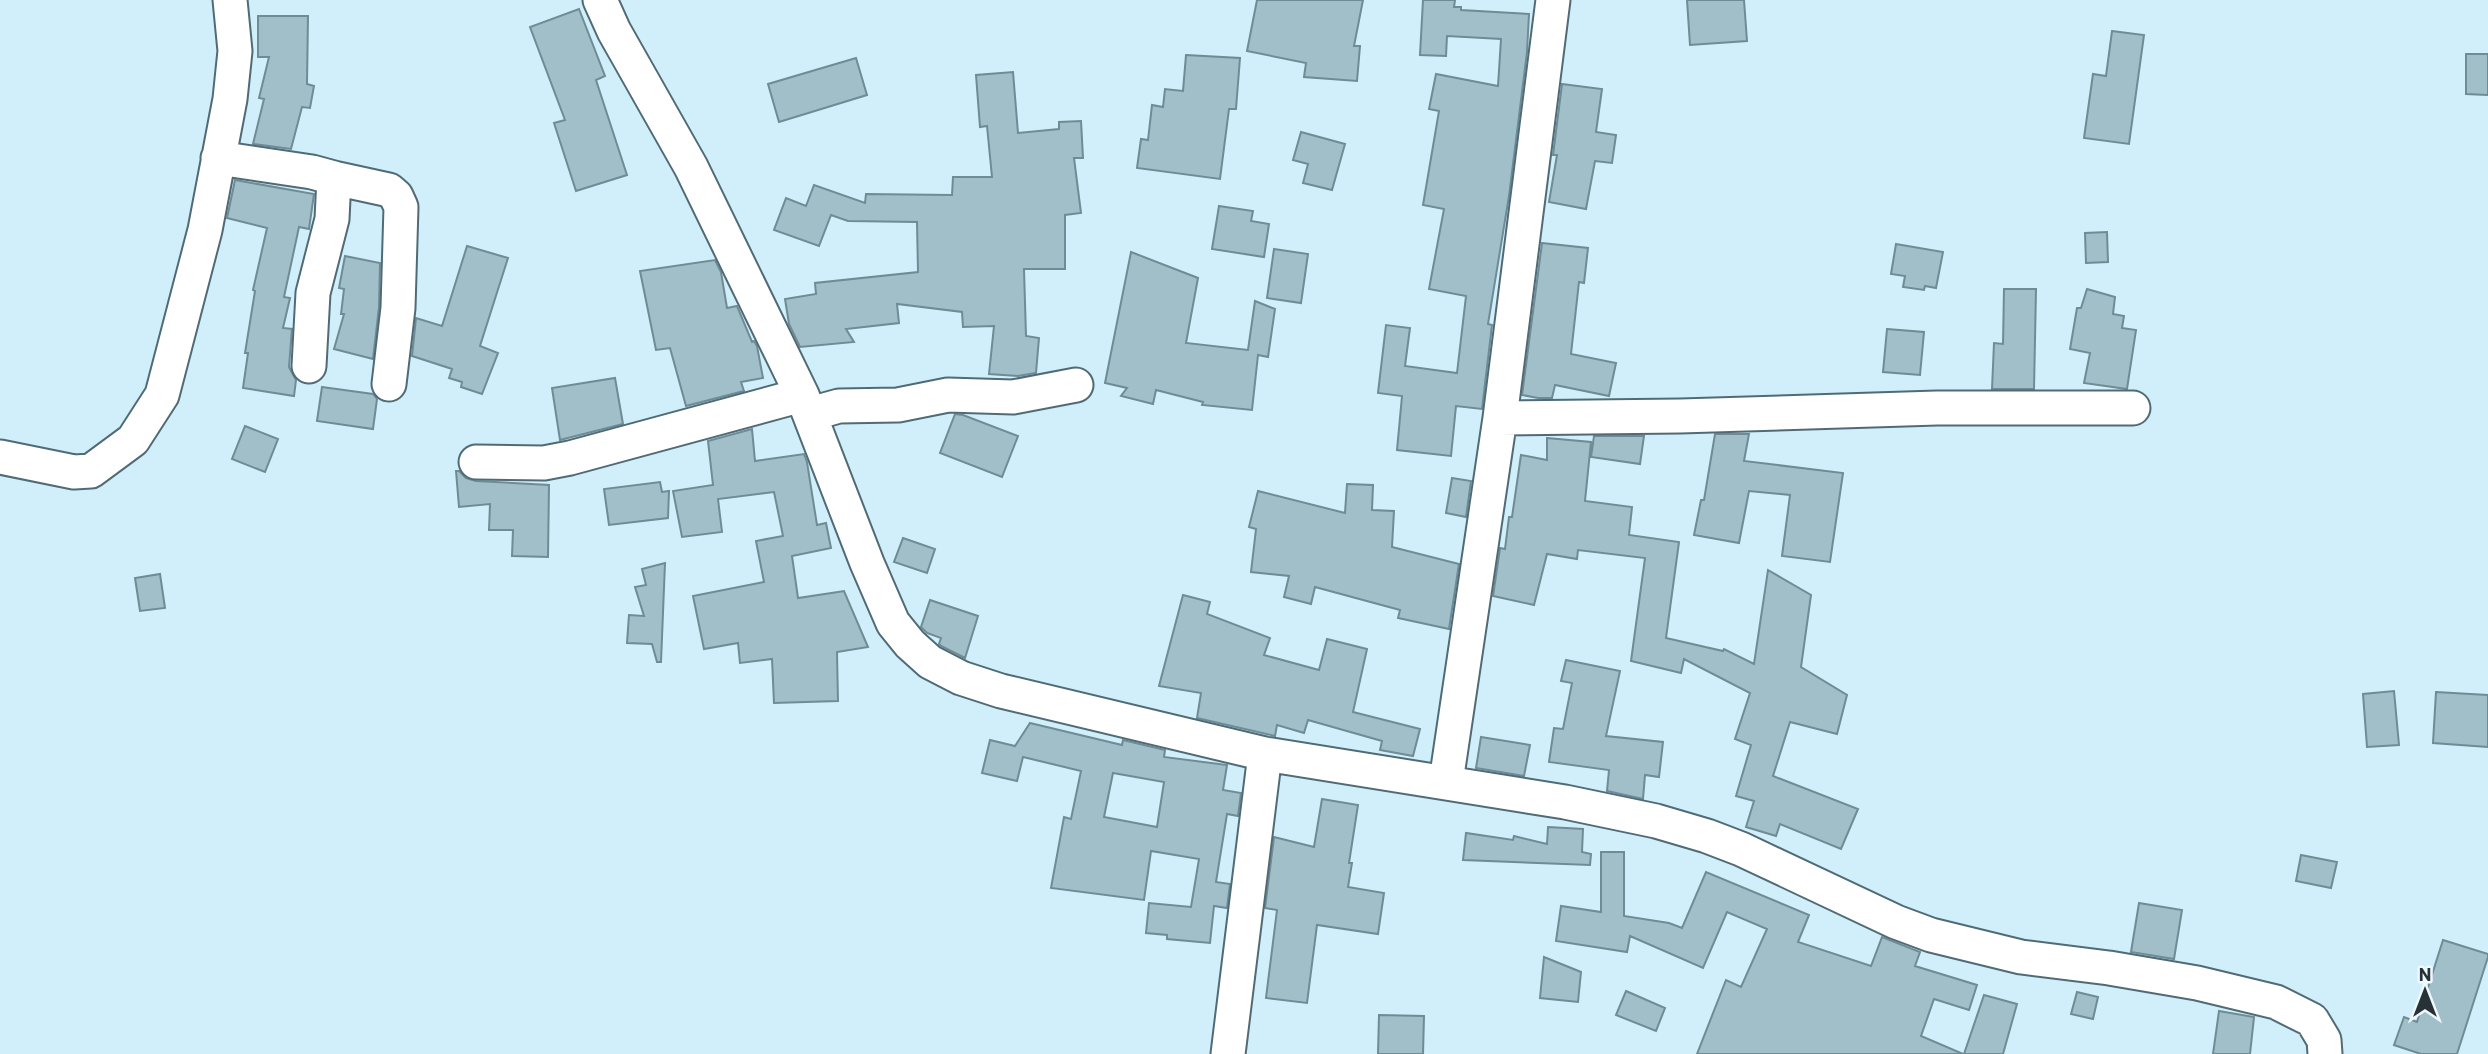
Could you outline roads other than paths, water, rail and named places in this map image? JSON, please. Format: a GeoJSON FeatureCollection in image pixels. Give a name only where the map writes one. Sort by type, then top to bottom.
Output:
{"type":"FeatureCollection","features":[{"type":"Feature","properties":{"kind":"street"},"geometry":{"type":"LineString","coordinates":[[0,457],[74,472],[91,471],[133,440],[162,395],[205,230],[230,99],[235,51],[230,0]]}},
{"type":"Feature","properties":{"kind":"street"},"geometry":{"type":"LineString","coordinates":[[600,0],[614,31],[691,167],[806,404],[892,623],[930,662],[961,677],[1001,691],[1265,754],[1615,811],[1707,836],[1741,849],[1896,922],[1931,935],[2021,957],[2197,983],[2276,1002],[2312,1020],[2324,1040],[2325,1054]]}},
{"type":"Feature","properties":{"kind":"street"},"geometry":{"type":"LineString","coordinates":[[1446,782],[1500,418],[1553,0]]}},
{"type":"Feature","properties":{"kind":"street"},"geometry":{"type":"LineString","coordinates":[[218,158],[312,172],[389,190],[396,196],[401,207],[398,308],[389,384]]}},
{"type":"Feature","properties":{"kind":"street"},"geometry":{"type":"LineString","coordinates":[[309,366],[313,293],[332,219],[334,178]]}},
{"type":"Feature","properties":{"kind":"street"},"geometry":{"type":"LineString","coordinates":[[476,462],[544,463],[806,404],[898,405],[948,395],[1013,397],[1076,385]]}},
{"type":"Feature","properties":{"kind":"street"},"geometry":{"type":"LineString","coordinates":[[1500,418],[1680,416],[1937,408],[2133,408]]}},
{"type":"Feature","properties":{"kind":"street"},"geometry":{"type":"LineString","coordinates":[[1228,1054],[1265,754]]}}]}
